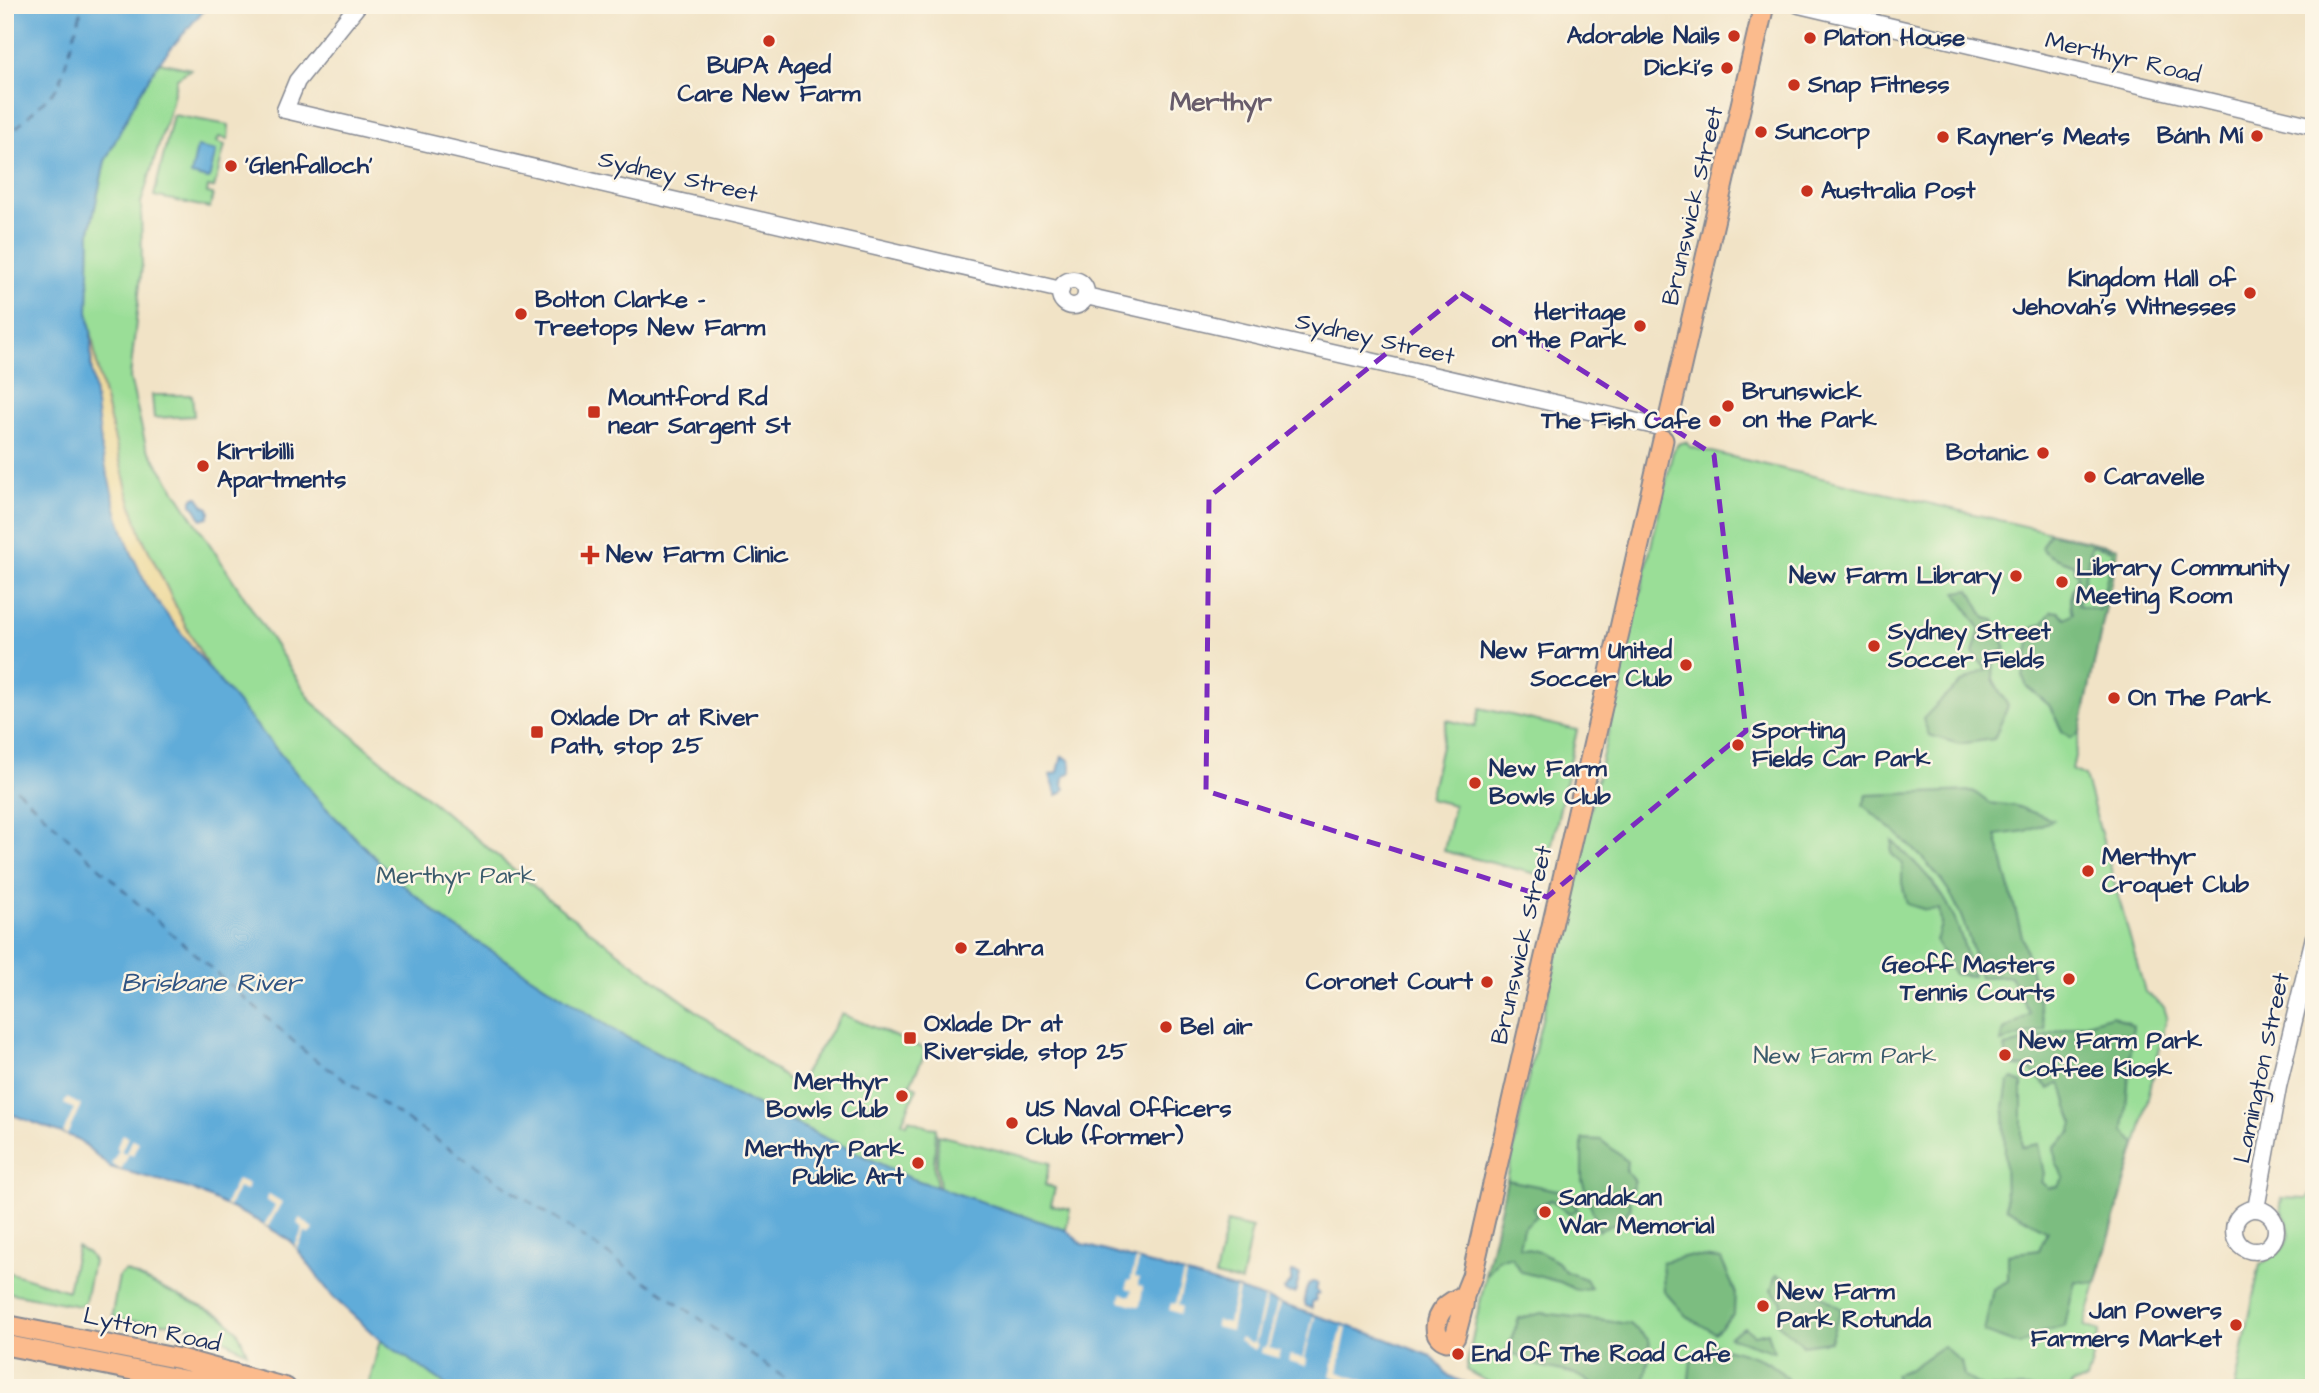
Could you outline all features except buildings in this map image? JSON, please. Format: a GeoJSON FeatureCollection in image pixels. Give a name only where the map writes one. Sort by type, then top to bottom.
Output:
{"type":"FeatureCollection","features":[{"type":"Feature","properties":{"kind":"main road","name":"Brunswick Street"},"geometry":{"type":"LineString","coordinates":[[1464,1296],[1473,1270],[1662,428],[1764,5]]}},
{"type":"Feature","properties":{"kind":"main road","name":"Lytton Road"},"geometry":{"type":"LineString","coordinates":[[5,1325],[180,1359],[286,1388]]}},
{"type":"Feature","properties":{"kind":"main road","name":"Lytton Road"},"geometry":{"type":"LineString","coordinates":[[5,1345],[224,1388]]}},
{"type":"Feature","properties":{"kind":"street","name":"Sydney Street"},"geometry":{"type":"LineString","coordinates":[[358,5],[297,82],[285,110],[1060,290],[1065,283],[1076,280],[1086,288],[1086,296],[1662,428]]}},
{"type":"Feature","properties":{"kind":"street","name":"Merthyr Road"},"geometry":{"type":"LineString","coordinates":[[1799,5],[2314,127]]}},
{"type":"Feature","properties":{"kind":"street","name":"Lamington Street"},"geometry":{"type":"LineString","coordinates":[[2256,1209],[2278,1087],[2314,937]]}},
{"type":"Feature","properties":{"kind":"highlighted area"},"geometry":{"type":"Polygon","coordinates":[[[1461,293],[1714,455],[1746,731],[1547,897],[1206,791],[1209,497],[1461,293]]]}},
{"type":"Feature","properties":{"kind":"green space","name":"Merthyr Park"},"geometry":{"type":"Polygon","coordinates":[[[159,62],[191,69],[177,78],[141,203],[142,265],[130,378],[146,446],[313,703],[565,912],[791,1082],[797,1084],[842,1014],[927,1050],[910,1084],[917,1088],[902,1122],[907,1124],[909,1119],[936,1128],[934,1168],[937,1187],[910,1178],[758,1106],[620,1034],[447,922],[396,879],[322,804],[210,670],[141,535],[128,494],[98,371],[88,312],[90,231],[105,161],[139,94],[159,62]]]}},
{"type":"Feature","properties":{"kind":"green space"},"geometry":{"type":"Polygon","coordinates":[[[173,115],[229,125],[228,139],[219,137],[217,142],[225,145],[214,188],[208,187],[207,193],[213,194],[210,208],[154,196],[173,115]]]}},
{"type":"Feature","properties":{"kind":"green space"},"geometry":{"type":"Polygon","coordinates":[[[152,395],[192,395],[194,416],[154,418],[152,395]]]}},
{"type":"Feature","properties":{"kind":"green space","name":"New Farm Park"},"geometry":{"type":"Polygon","coordinates":[[[1686,442],[1690,447],[2118,548],[2072,770],[2085,776],[2145,992],[2164,1007],[2167,1017],[2141,1128],[2084,1326],[2100,1331],[2087,1381],[2072,1383],[2070,1388],[1499,1388],[1466,1370],[1524,1097],[1673,451],[1678,444],[1686,442]]]}},
{"type":"Feature","properties":{"kind":"green space"},"geometry":{"type":"Polygon","coordinates":[[[2049,533],[2118,548],[2080,732],[2071,738],[2062,731],[2049,705],[2027,687],[2023,677],[2033,628],[2042,624],[2052,611],[2059,612],[2065,618],[2073,613],[2070,597],[2078,574],[2074,565],[2041,548],[2049,533]],[[2092,545],[2078,605],[2100,610],[2113,550],[2092,545]]]}},
{"type":"Feature","properties":{"kind":"green space"},"geometry":{"type":"Polygon","coordinates":[[[1970,590],[1985,618],[1994,620],[2006,648],[1994,660],[1993,679],[2008,706],[1994,739],[1959,744],[1929,735],[1923,719],[1960,684],[1987,670],[1973,653],[1980,629],[1956,592],[1970,590]]]}},
{"type":"Feature","properties":{"kind":"green space"},"geometry":{"type":"Polygon","coordinates":[[[1480,708],[1577,730],[1545,876],[1444,851],[1454,805],[1429,799],[1447,720],[1475,727],[1480,708]]]}},
{"type":"Feature","properties":{"kind":"green space"},"geometry":{"type":"Polygon","coordinates":[[[1973,791],[1989,803],[2016,806],[2053,820],[2026,831],[1996,835],[2046,1029],[2001,1042],[2004,1030],[2030,1014],[2011,976],[1980,977],[1963,921],[1948,890],[1919,855],[1863,805],[1867,795],[1973,791]]]}},
{"type":"Feature","properties":{"kind":"green space"},"geometry":{"type":"Polygon","coordinates":[[[1892,841],[1915,862],[1942,894],[1959,929],[1973,976],[1954,974],[1936,941],[1941,924],[1939,909],[1926,910],[1907,904],[1902,883],[1902,864],[1891,853],[1892,841]]]}},
{"type":"Feature","properties":{"kind":"green space"},"geometry":{"type":"Polygon","coordinates":[[[2113,1015],[2133,1026],[2124,1131],[2136,1144],[2096,1283],[2075,1281],[2065,1326],[2041,1333],[2020,1345],[1984,1332],[1993,1289],[2008,1281],[2008,1254],[2039,1250],[2047,1231],[2006,1208],[2004,1107],[2008,1083],[2013,1079],[2022,1083],[2022,1147],[2038,1144],[2044,1174],[2041,1182],[2048,1188],[2058,1186],[2064,1177],[2056,1163],[2054,1147],[2071,1133],[2074,1123],[2060,1083],[2049,1089],[2028,1067],[2014,1066],[2007,1059],[2005,1047],[2113,1015]]]}},
{"type":"Feature","properties":{"kind":"green space"},"geometry":{"type":"Polygon","coordinates":[[[938,1135],[1050,1163],[1045,1185],[1055,1188],[1051,1205],[1070,1209],[1066,1230],[940,1188],[937,1166],[938,1135]]]}},
{"type":"Feature","properties":{"kind":"green space"},"geometry":{"type":"Polygon","coordinates":[[[1582,1139],[1601,1140],[1627,1161],[1626,1171],[1635,1181],[1628,1197],[1631,1207],[1621,1221],[1599,1231],[1582,1180],[1582,1139]]]}},
{"type":"Feature","properties":{"kind":"green space"},"geometry":{"type":"Polygon","coordinates":[[[1507,1180],[1562,1191],[1578,1209],[1569,1214],[1551,1200],[1533,1208],[1537,1216],[1523,1228],[1519,1247],[1540,1252],[1557,1262],[1566,1272],[1586,1279],[1591,1288],[1577,1290],[1560,1282],[1521,1272],[1511,1257],[1498,1259],[1485,1275],[1507,1180]]]}},
{"type":"Feature","properties":{"kind":"green space"},"geometry":{"type":"Polygon","coordinates":[[[2312,1191],[2314,1388],[2235,1388],[2260,1264],[2277,1254],[2288,1238],[2287,1220],[2281,1210],[2282,1198],[2307,1199],[2312,1191]]]}},
{"type":"Feature","properties":{"kind":"green space"},"geometry":{"type":"Polygon","coordinates":[[[1227,1222],[1252,1228],[1241,1282],[1215,1276],[1227,1222]]]}},
{"type":"Feature","properties":{"kind":"green space"},"geometry":{"type":"Polygon","coordinates":[[[77,1247],[88,1253],[93,1261],[85,1302],[79,1306],[5,1292],[5,1271],[68,1291],[77,1247]]]}},
{"type":"Feature","properties":{"kind":"green space"},"geometry":{"type":"Polygon","coordinates":[[[1687,1256],[1721,1259],[1735,1291],[1734,1314],[1715,1333],[1686,1316],[1664,1291],[1662,1262],[1687,1256]]]}},
{"type":"Feature","properties":{"kind":"green space"},"geometry":{"type":"Polygon","coordinates":[[[125,1271],[222,1316],[237,1330],[247,1352],[211,1333],[178,1324],[116,1320],[112,1314],[119,1276],[125,1271]]]}},
{"type":"Feature","properties":{"kind":"green space"},"geometry":{"type":"Polygon","coordinates":[[[1776,1275],[1808,1287],[1841,1309],[1830,1341],[1803,1345],[1777,1323],[1782,1302],[1771,1290],[1776,1275]]]}},
{"type":"Feature","properties":{"kind":"green space"},"geometry":{"type":"Polygon","coordinates":[[[1542,1313],[1630,1324],[1649,1340],[1651,1348],[1643,1387],[1601,1388],[1575,1374],[1536,1365],[1507,1351],[1519,1318],[1542,1313]]]}},
{"type":"Feature","properties":{"kind":"green space"},"geometry":{"type":"Polygon","coordinates":[[[1744,1327],[1754,1335],[1768,1332],[1774,1352],[1729,1337],[1744,1327]]]}},
{"type":"Feature","properties":{"kind":"green space"},"geometry":{"type":"Polygon","coordinates":[[[380,1340],[440,1380],[448,1388],[368,1388],[380,1340]]]}},
{"type":"Feature","properties":{"kind":"green space"},"geometry":{"type":"Polygon","coordinates":[[[1713,1345],[1768,1363],[1785,1376],[1790,1388],[1688,1388],[1691,1360],[1713,1345]]]}},
{"type":"Feature","properties":{"kind":"green space"},"geometry":{"type":"Polygon","coordinates":[[[1943,1346],[1961,1362],[1964,1376],[1984,1388],[1900,1388],[1895,1374],[1910,1369],[1943,1346]]]}},
{"type":"Feature","properties":{"kind":"sand"},"geometry":{"type":"Polygon","coordinates":[[[91,332],[128,494],[141,535],[210,670],[152,596],[132,556],[121,525],[111,494],[98,429],[91,364],[91,332]]]}},
{"type":"Feature","properties":{"kind":"water","name":"Brisbane River"},"geometry":{"type":"Polygon","coordinates":[[[5,5],[208,5],[159,62],[139,94],[105,161],[90,231],[88,312],[91,365],[102,452],[118,516],[147,587],[210,670],[322,804],[396,879],[447,922],[620,1034],[758,1106],[910,1178],[1066,1230],[1082,1244],[1239,1290],[1384,1338],[1431,1356],[1449,1376],[1475,1388],[448,1388],[380,1340],[333,1297],[291,1241],[254,1219],[191,1189],[110,1167],[78,1139],[5,1112],[5,5]]]}},
{"type":"Feature","properties":{"kind":"water"},"geometry":{"type":"Polygon","coordinates":[[[197,147],[216,151],[209,179],[191,175],[197,147]]]}},
{"type":"Feature","properties":{"kind":"water"},"geometry":{"type":"Polygon","coordinates":[[[194,497],[198,497],[204,506],[209,508],[208,517],[202,519],[199,516],[192,504],[194,497]]]}},
{"type":"Feature","properties":{"kind":"water"},"geometry":{"type":"Polygon","coordinates":[[[1062,756],[1071,764],[1071,772],[1064,777],[1065,789],[1057,795],[1050,775],[1058,772],[1062,756]]]}},
{"type":"Feature","properties":{"kind":"water"},"geometry":{"type":"Polygon","coordinates":[[[1292,1272],[1300,1274],[1295,1293],[1286,1292],[1284,1289],[1291,1282],[1292,1272]]]}},
{"type":"Feature","properties":{"kind":"water"},"geometry":{"type":"Polygon","coordinates":[[[1312,1282],[1318,1283],[1316,1290],[1319,1293],[1312,1302],[1312,1308],[1306,1306],[1304,1300],[1306,1290],[1312,1282]]]}},
{"type":"Feature","properties":{"kind":"pier"},"geometry":{"type":"Polygon","coordinates":[[[67,1098],[81,1105],[67,1135],[63,1133],[74,1109],[64,1104],[67,1098]]]}},
{"type":"Feature","properties":{"kind":"pier"},"geometry":{"type":"Polygon","coordinates":[[[123,1134],[128,1137],[121,1152],[125,1154],[133,1139],[139,1142],[121,1170],[111,1164],[119,1150],[116,1148],[123,1134]]]}},
{"type":"Feature","properties":{"kind":"pier"},"geometry":{"type":"Polygon","coordinates":[[[237,1179],[249,1185],[246,1191],[238,1188],[229,1207],[225,1205],[237,1179]]]}},
{"type":"Feature","properties":{"kind":"pier"},"geometry":{"type":"Polygon","coordinates":[[[269,1194],[282,1202],[268,1227],[264,1225],[275,1206],[266,1200],[269,1194]]]}},
{"type":"Feature","properties":{"kind":"pier"},"geometry":{"type":"Polygon","coordinates":[[[301,1218],[314,1230],[309,1235],[305,1232],[297,1250],[295,1246],[303,1229],[297,1223],[301,1218]]]}},
{"type":"Feature","properties":{"kind":"pier"},"geometry":{"type":"Polygon","coordinates":[[[1136,1260],[1139,1261],[1135,1277],[1139,1278],[1138,1285],[1143,1287],[1140,1307],[1120,1301],[1121,1294],[1130,1296],[1132,1290],[1126,1288],[1127,1280],[1130,1281],[1136,1260]]]}},
{"type":"Feature","properties":{"kind":"pier"},"geometry":{"type":"Polygon","coordinates":[[[1183,1274],[1186,1275],[1178,1305],[1182,1307],[1180,1314],[1169,1310],[1171,1303],[1175,1304],[1183,1274]]]}},
{"type":"Feature","properties":{"kind":"pier"},"geometry":{"type":"Polygon","coordinates":[[[1236,1290],[1239,1290],[1231,1331],[1215,1327],[1217,1320],[1228,1323],[1236,1290]]]}},
{"type":"Feature","properties":{"kind":"pier"},"geometry":{"type":"Polygon","coordinates":[[[1264,1299],[1267,1299],[1255,1350],[1239,1341],[1241,1338],[1250,1343],[1254,1342],[1264,1299]]]}},
{"type":"Feature","properties":{"kind":"pier"},"geometry":{"type":"Polygon","coordinates":[[[1277,1303],[1280,1304],[1269,1348],[1280,1351],[1279,1358],[1261,1353],[1262,1347],[1266,1348],[1277,1303]]]}},
{"type":"Feature","properties":{"kind":"pier"},"geometry":{"type":"Polygon","coordinates":[[[1313,1316],[1315,1317],[1305,1358],[1306,1366],[1289,1361],[1291,1355],[1303,1358],[1313,1316]]]}},
{"type":"Feature","properties":{"kind":"pier"},"geometry":{"type":"Polygon","coordinates":[[[1342,1326],[1347,1328],[1338,1372],[1371,1383],[1369,1388],[1330,1376],[1342,1326]]]}},
{"type":"Feature","properties":{"kind":"ferry route"},"geometry":{"type":"LineString","coordinates":[[5,139],[59,86],[83,5]]}},
{"type":"Feature","properties":{"kind":"ferry route"},"geometry":{"type":"LineString","coordinates":[[5,772],[9,781]]}},
{"type":"Feature","properties":{"kind":"ferry route"},"geometry":{"type":"LineString","coordinates":[[5,778],[136,902],[310,1056],[577,1233],[799,1388]]}},
{"type":"Feature","properties":{"kind":"place","name":"Adorable Nails"},"geometry":{"type":"Point","coordinates":[1734,36]}},
{"type":"Feature","properties":{"kind":"place","name":"Platon House"},"geometry":{"type":"Point","coordinates":[1810,38]}},
{"type":"Feature","properties":{"kind":"place","name":"BUPA Aged Care New Farm"},"geometry":{"type":"Point","coordinates":[769,41]}},
{"type":"Feature","properties":{"kind":"place","name":"Dicki's"},"geometry":{"type":"Point","coordinates":[1727,68]}},
{"type":"Feature","properties":{"kind":"place","name":"Snap Fitness"},"geometry":{"type":"Point","coordinates":[1794,85]}},
{"type":"Feature","properties":{"kind":"place","name":"Suncorp"},"geometry":{"type":"Point","coordinates":[1761,132]}},
{"type":"Feature","properties":{"kind":"place","name":"Bánh Mí"},"geometry":{"type":"Point","coordinates":[2257,136]}},
{"type":"Feature","properties":{"kind":"place","name":"Rayner's Meats"},"geometry":{"type":"Point","coordinates":[1943,137]}},
{"type":"Feature","properties":{"kind":"place","name":"'Glenfalloch'"},"geometry":{"type":"Point","coordinates":[231,166]}},
{"type":"Feature","properties":{"kind":"place","name":"Australia Post"},"geometry":{"type":"Point","coordinates":[1807,191]}},
{"type":"Feature","properties":{"kind":"place","name":"Kingdom Hall of Jehovah's Witnesses"},"geometry":{"type":"Point","coordinates":[2250,293]}},
{"type":"Feature","properties":{"kind":"place","name":"Bolton Clarke - Treetops New Farm"},"geometry":{"type":"Point","coordinates":[521,314]}},
{"type":"Feature","properties":{"kind":"place","name":"Heritage on the Park"},"geometry":{"type":"Point","coordinates":[1640,326]}},
{"type":"Feature","properties":{"kind":"place","name":"Brunswick on the Park"},"geometry":{"type":"Point","coordinates":[1728,406]}},
{"type":"Feature","properties":{"kind":"place","name":"Mountford Rd near Sargent St"},"geometry":{"type":"Point","coordinates":[594,412]}},
{"type":"Feature","properties":{"kind":"place","name":"The Fish Cafe"},"geometry":{"type":"Point","coordinates":[1715,421]}},
{"type":"Feature","properties":{"kind":"place","name":"Botanic"},"geometry":{"type":"Point","coordinates":[2043,453]}},
{"type":"Feature","properties":{"kind":"place","name":"Kirribilli Apartments"},"geometry":{"type":"Point","coordinates":[203,466]}},
{"type":"Feature","properties":{"kind":"place","name":"Caravelle"},"geometry":{"type":"Point","coordinates":[2090,477]}},
{"type":"Feature","properties":{"kind":"place","name":"New Farm Clinic"},"geometry":{"type":"Point","coordinates":[590,555]}},
{"type":"Feature","properties":{"kind":"place","name":"New Farm Library"},"geometry":{"type":"Point","coordinates":[2016,576]}},
{"type":"Feature","properties":{"kind":"place","name":"Library Community Meeting Room"},"geometry":{"type":"Point","coordinates":[2062,582]}},
{"type":"Feature","properties":{"kind":"place","name":"Sydney Street Soccer Fields"},"geometry":{"type":"Point","coordinates":[1874,646]}},
{"type":"Feature","properties":{"kind":"place","name":"New Farm United Soccer Club"},"geometry":{"type":"Point","coordinates":[1686,665]}},
{"type":"Feature","properties":{"kind":"place","name":"On The Park"},"geometry":{"type":"Point","coordinates":[2114,698]}},
{"type":"Feature","properties":{"kind":"place","name":"Oxlade Dr at River Path, stop 25"},"geometry":{"type":"Point","coordinates":[537,732]}},
{"type":"Feature","properties":{"kind":"place","name":"Sporting Fields Car Park"},"geometry":{"type":"Point","coordinates":[1738,745]}},
{"type":"Feature","properties":{"kind":"place","name":"New Farm Bowls Club"},"geometry":{"type":"Point","coordinates":[1475,783]}},
{"type":"Feature","properties":{"kind":"place","name":"Merthyr Croquet Club"},"geometry":{"type":"Point","coordinates":[2088,871]}},
{"type":"Feature","properties":{"kind":"place","name":"Zahra"},"geometry":{"type":"Point","coordinates":[961,948]}},
{"type":"Feature","properties":{"kind":"place","name":"Geoff Masters Tennis Courts"},"geometry":{"type":"Point","coordinates":[2069,979]}},
{"type":"Feature","properties":{"kind":"place","name":"Coronet Court"},"geometry":{"type":"Point","coordinates":[1487,982]}},
{"type":"Feature","properties":{"kind":"place","name":"Bel air"},"geometry":{"type":"Point","coordinates":[1166,1027]}},
{"type":"Feature","properties":{"kind":"place","name":"Oxlade Dr at Riverside, stop 25"},"geometry":{"type":"Point","coordinates":[910,1038]}},
{"type":"Feature","properties":{"kind":"place","name":"New Farm Park Coffee Kiosk"},"geometry":{"type":"Point","coordinates":[2005,1055]}},
{"type":"Feature","properties":{"kind":"place","name":"Merthyr Bowls Club"},"geometry":{"type":"Point","coordinates":[902,1096]}},
{"type":"Feature","properties":{"kind":"place","name":"US Naval Officers Club (former)"},"geometry":{"type":"Point","coordinates":[1012,1123]}},
{"type":"Feature","properties":{"kind":"place","name":"Merthyr Park Public Art"},"geometry":{"type":"Point","coordinates":[918,1163]}},
{"type":"Feature","properties":{"kind":"place","name":"Sandakan War Memorial"},"geometry":{"type":"Point","coordinates":[1545,1212]}},
{"type":"Feature","properties":{"kind":"place","name":"New Farm Park Rotunda"},"geometry":{"type":"Point","coordinates":[1763,1306]}},
{"type":"Feature","properties":{"kind":"place","name":"Jan Powers Farmers Market"},"geometry":{"type":"Point","coordinates":[2236,1325]}},
{"type":"Feature","properties":{"kind":"place","name":"End Of The Road Cafe"},"geometry":{"type":"Point","coordinates":[1458,1354]}},
{"type":"Feature","properties":{"kind":"district","name":"Merthyr"},"geometry":{"type":"Point","coordinates":[1221,102]}}]}
